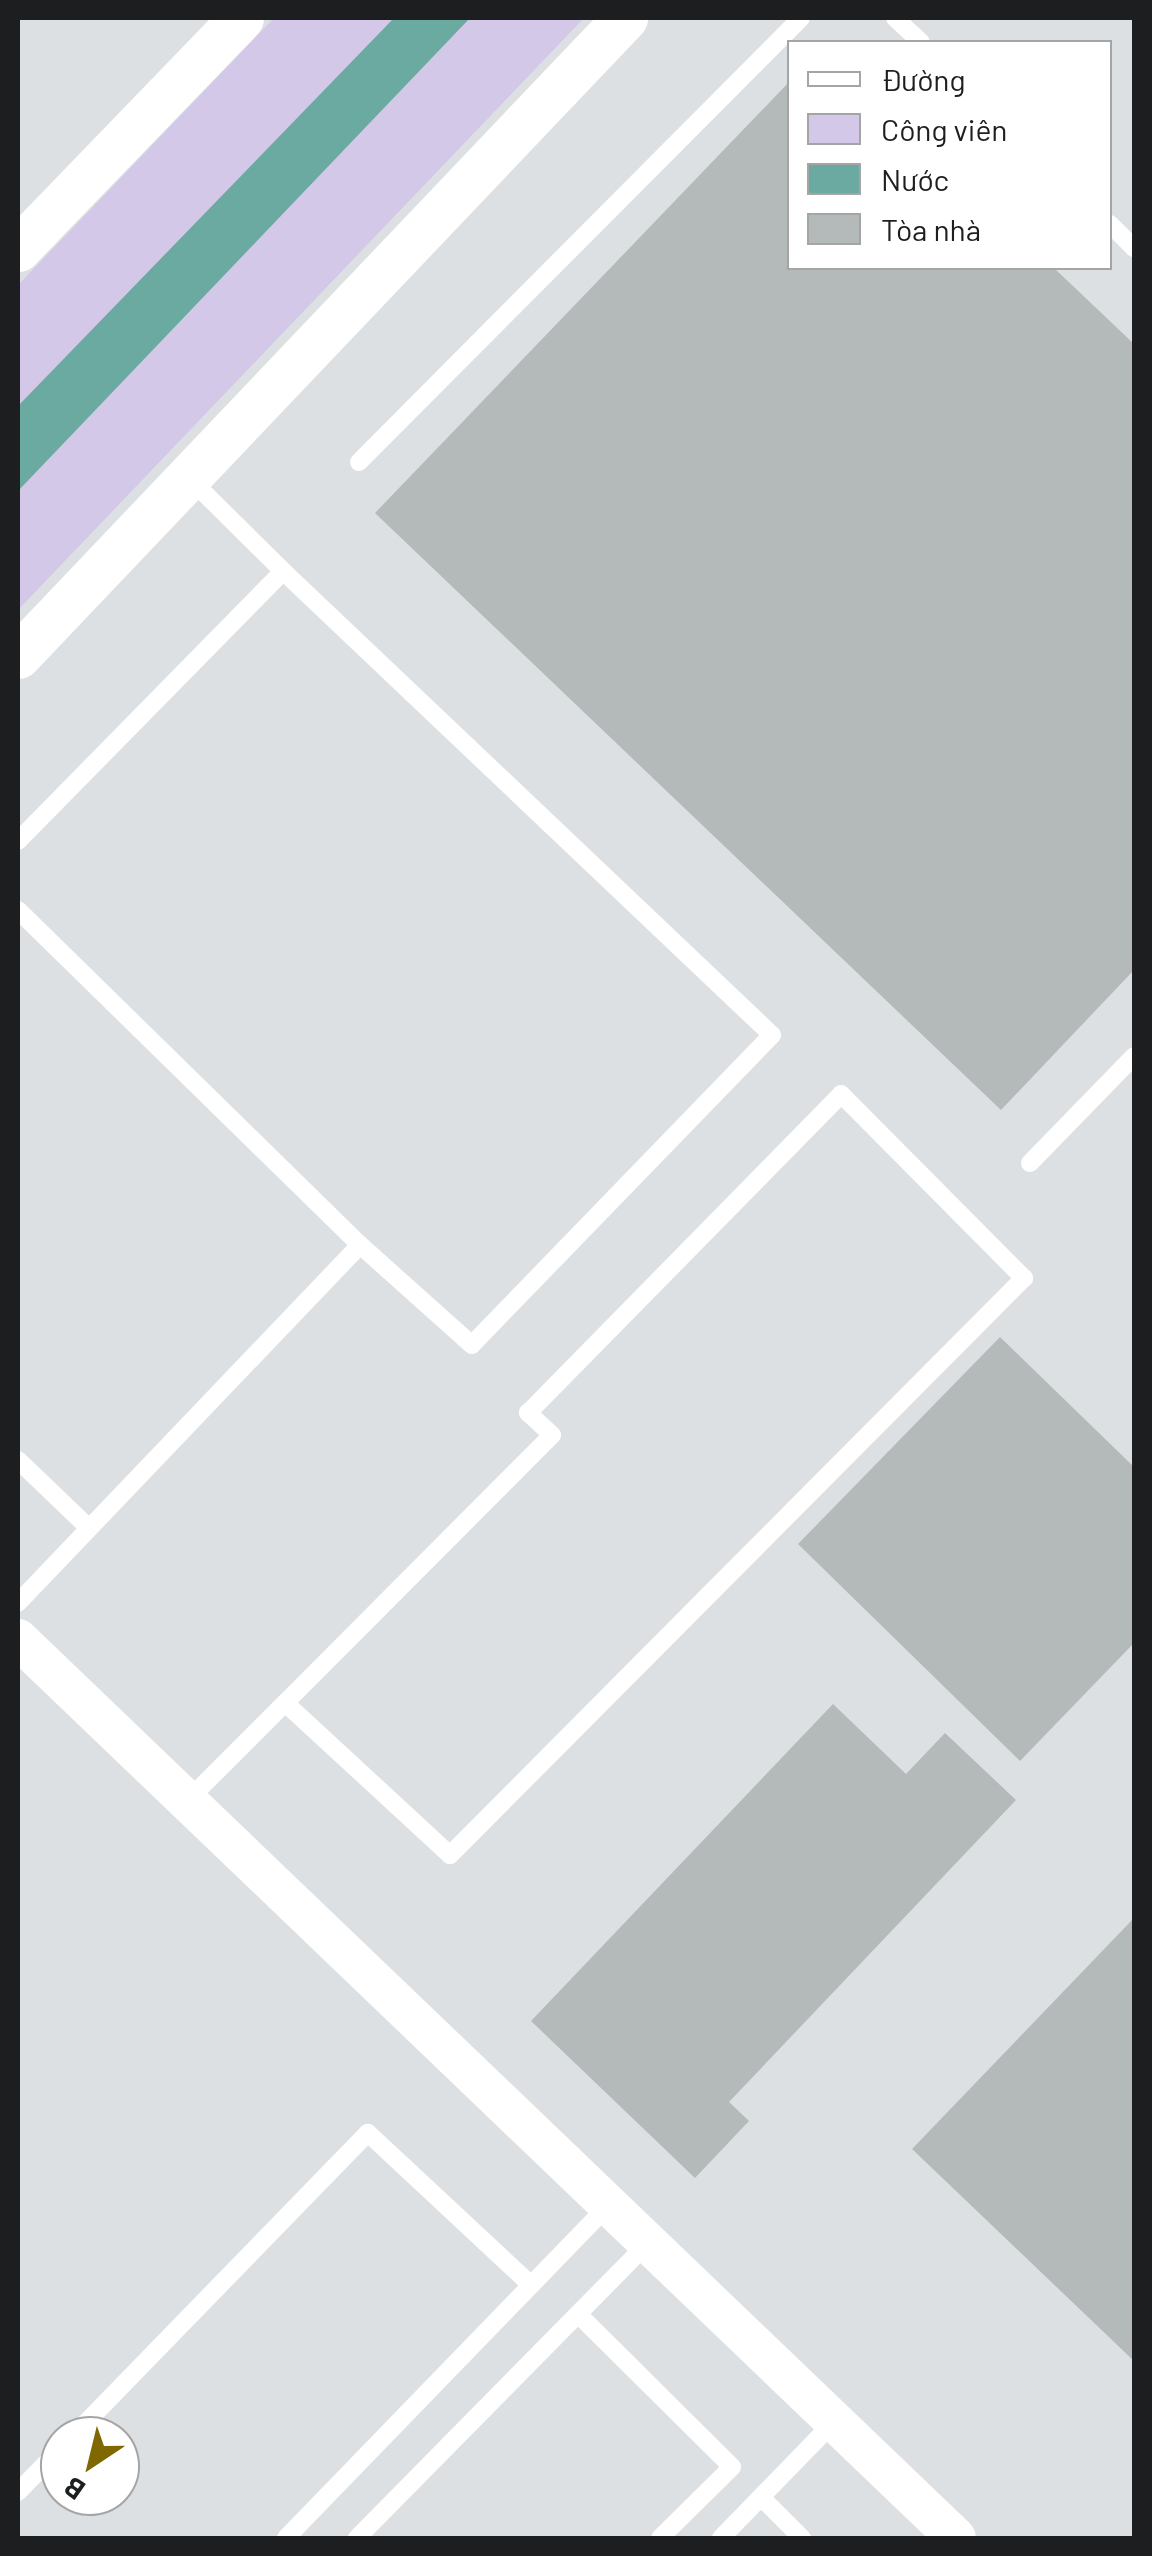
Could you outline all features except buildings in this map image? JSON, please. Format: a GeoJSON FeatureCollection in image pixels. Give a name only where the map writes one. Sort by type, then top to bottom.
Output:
{"type":"FeatureCollection","features":[{"type":"Feature","properties":{"kind":"main road"},"geometry":{"type":"LineString","coordinates":[[18,250],[241,18]]}},
{"type":"Feature","properties":{"kind":"main road"},"geometry":{"type":"LineString","coordinates":[[18,656],[625,18]]}},
{"type":"Feature","properties":{"kind":"street"},"geometry":{"type":"LineString","coordinates":[[18,1639],[956,2538]]}},
{"type":"Feature","properties":{"kind":"lane"},"geometry":{"type":"LineString","coordinates":[[358,462],[801,18]]}},
{"type":"Feature","properties":{"kind":"lane"},"geometry":{"type":"LineString","coordinates":[[895,18],[919,40]]}},
{"type":"Feature","properties":{"kind":"lane"},"geometry":{"type":"LineString","coordinates":[[1112,226],[1134,248]]}},
{"type":"Feature","properties":{"kind":"lane"},"geometry":{"type":"LineString","coordinates":[[18,910],[360,1245],[472,1345],[772,1035],[188,477]]}},
{"type":"Feature","properties":{"kind":"lane"},"geometry":{"type":"LineString","coordinates":[[18,841],[283,571]]}},
{"type":"Feature","properties":{"kind":"lane"},"geometry":{"type":"LineString","coordinates":[[1030,1163],[1134,1056]]}},
{"type":"Feature","properties":{"kind":"lane"},"geometry":{"type":"LineString","coordinates":[[187,1801],[284,1703],[552,1435],[528,1413],[841,1094],[1024,1278],[450,1856],[284,1703]]}},
{"type":"Feature","properties":{"kind":"lane"},"geometry":{"type":"LineString","coordinates":[[18,1603],[360,1245]]}},
{"type":"Feature","properties":{"kind":"lane"},"geometry":{"type":"LineString","coordinates":[[18,1460],[89,1528]]}},
{"type":"Feature","properties":{"kind":"lane"},"geometry":{"type":"LineString","coordinates":[[92,2416],[368,2133],[531,2285]]}},
{"type":"Feature","properties":{"kind":"lane"},"geometry":{"type":"LineString","coordinates":[[286,2538],[609,2205]]}},
{"type":"Feature","properties":{"kind":"lane"},"geometry":{"type":"LineString","coordinates":[[357,2538],[648,2244]]}},
{"type":"Feature","properties":{"kind":"lane"},"geometry":{"type":"LineString","coordinates":[[578,2314],[732,2467],[660,2538]]}},
{"type":"Feature","properties":{"kind":"lane"},"geometry":{"type":"LineString","coordinates":[[721,2538],[834,2422]]}},
{"type":"Feature","properties":{"kind":"lane"},"geometry":{"type":"LineString","coordinates":[[18,2492],[40,2469]]}},
{"type":"Feature","properties":{"kind":"lane"},"geometry":{"type":"LineString","coordinates":[[761,2497],[802,2538]]}},
{"type":"Feature","properties":{"kind":"green space"},"geometry":{"type":"Polygon","coordinates":[[[274,18],[584,18],[18,610],[18,285],[274,18]]]}},
{"type":"Feature","properties":{"kind":"water"},"geometry":{"type":"Polygon","coordinates":[[[394,18],[470,18],[18,491],[18,406],[394,18]]]}}]}
